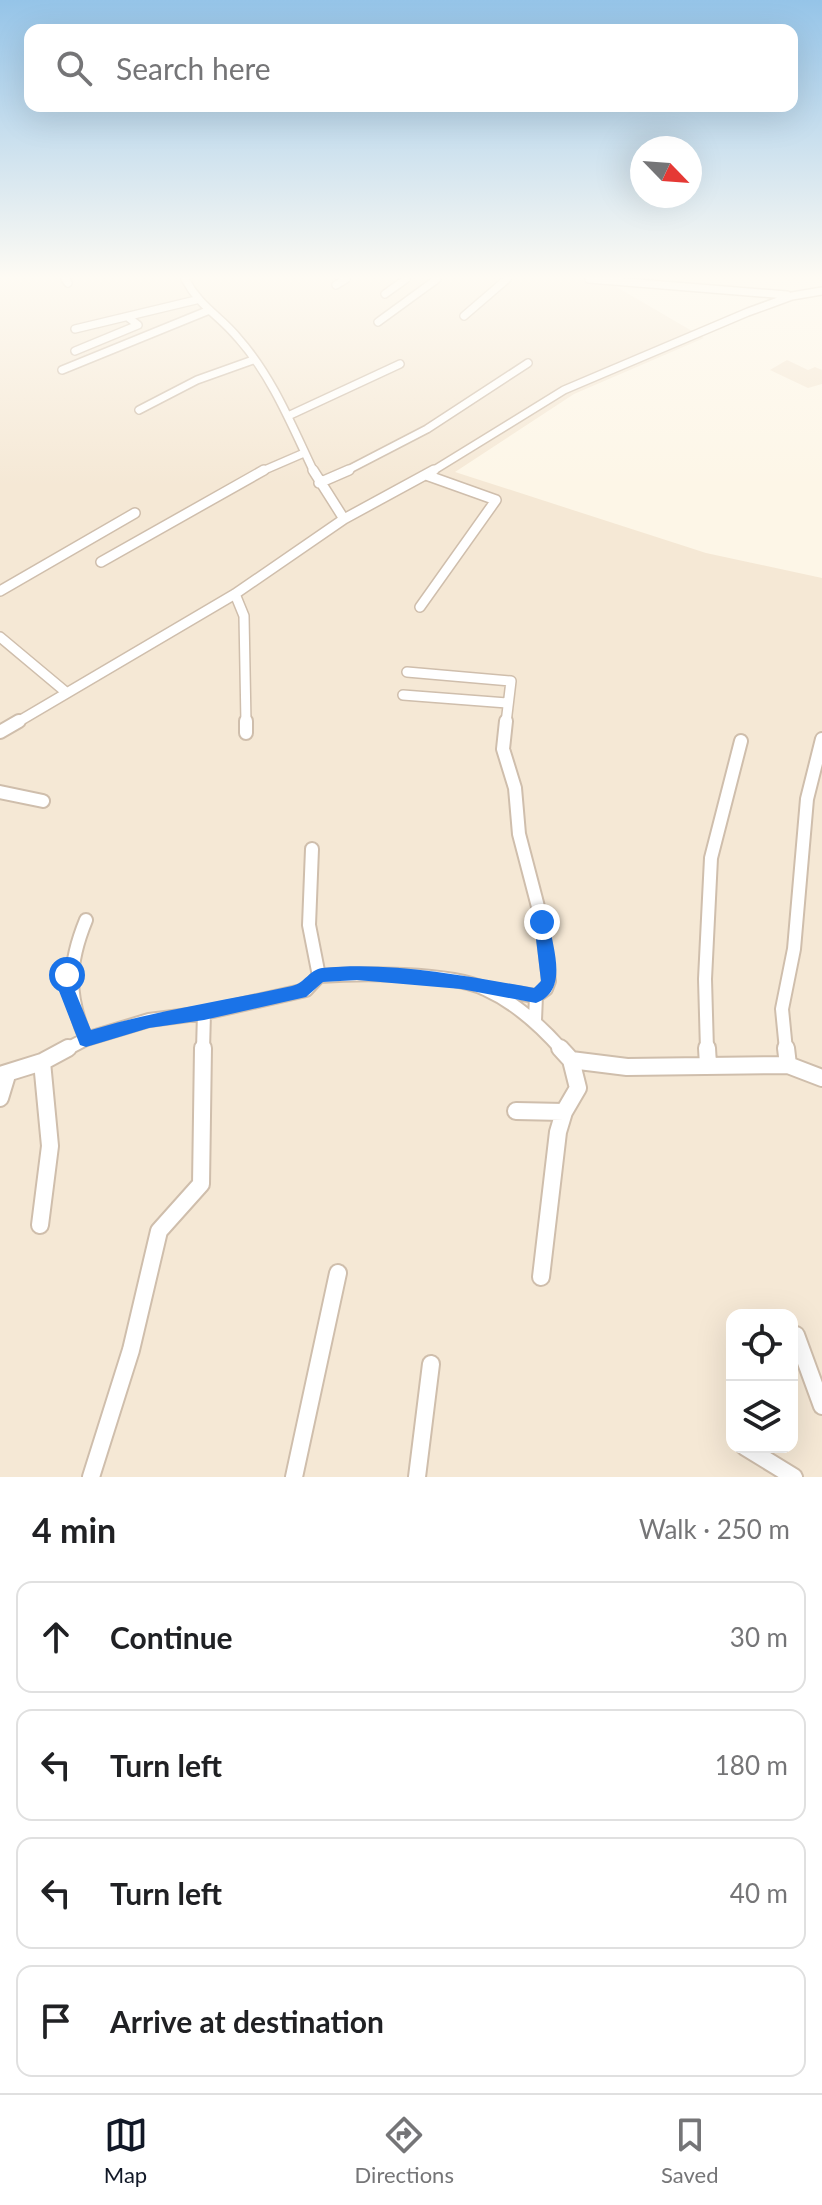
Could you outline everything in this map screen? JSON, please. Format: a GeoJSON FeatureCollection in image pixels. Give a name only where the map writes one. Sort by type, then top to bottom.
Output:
{"type":"FeatureCollection","features":[{"type":"Feature","properties":{"kind":"street"},"geometry":{"type":"LineString","coordinates":[[75,351],[82,348]]}},
{"type":"Feature","properties":{"kind":"street"},"geometry":{"type":"LineString","coordinates":[[62,370],[116,348]]}},
{"type":"Feature","properties":{"kind":"street"},"geometry":{"type":"LineString","coordinates":[[245,348],[288,416],[319,483],[344,519]]}},
{"type":"Feature","properties":{"kind":"street"},"geometry":{"type":"LineString","coordinates":[[0,732],[235,594],[344,519],[426,475],[515,417],[564,390],[666,348]]}},
{"type":"Feature","properties":{"kind":"street"},"geometry":{"type":"LineString","coordinates":[[139,410],[211,374],[253,360]]}},
{"type":"Feature","properties":{"kind":"street"},"geometry":{"type":"LineString","coordinates":[[319,483],[371,462],[441,422],[528,363]]}},
{"type":"Feature","properties":{"kind":"street"},"geometry":{"type":"LineString","coordinates":[[288,416],[400,364]]}},
{"type":"Feature","properties":{"kind":"street"},"geometry":{"type":"LineString","coordinates":[[101,562],[248,477],[304,453]]}},
{"type":"Feature","properties":{"kind":"street"},"geometry":{"type":"LineString","coordinates":[[420,607],[496,500],[426,475]]}},
{"type":"Feature","properties":{"kind":"street"},"geometry":{"type":"LineString","coordinates":[[0,591],[135,513]]}},
{"type":"Feature","properties":{"kind":"street"},"geometry":{"type":"LineString","coordinates":[[235,594],[244,616],[246,733]]}},
{"type":"Feature","properties":{"kind":"street"},"geometry":{"type":"LineString","coordinates":[[0,637],[67,693]]}},
{"type":"Feature","properties":{"kind":"street"},"geometry":{"type":"LineString","coordinates":[[0,1098],[4,1075],[42,1062],[86,1039],[149,1020],[204,1013],[306,990],[319,976],[357,973],[461,982],[536,996],[546,989],[549,981],[542,922],[519,834],[515,788],[503,749],[511,681],[407,672]]}},
{"type":"Feature","properties":{"kind":"street"},"geometry":{"type":"LineString","coordinates":[[403,695],[507,703]]}},
{"type":"Feature","properties":{"kind":"street"},"geometry":{"type":"LineString","coordinates":[[788,1065],[782,1009],[794,949],[807,799],[822,739]]}},
{"type":"Feature","properties":{"kind":"street"},"geometry":{"type":"LineString","coordinates":[[708,1065],[705,979],[711,858],[741,741]]}},
{"type":"Feature","properties":{"kind":"street"},"geometry":{"type":"LineString","coordinates":[[0,792],[43,801]]}},
{"type":"Feature","properties":{"kind":"street"},"geometry":{"type":"LineString","coordinates":[[312,849],[309,925],[319,976]]}},
{"type":"Feature","properties":{"kind":"street"},"geometry":{"type":"LineString","coordinates":[[86,920],[71,954],[67,975],[67,991],[86,1039]]}},
{"type":"Feature","properties":{"kind":"street"},"geometry":{"type":"LineString","coordinates":[[484,988],[535,1020],[571,1060],[578,1088],[564,1112],[558,1132],[541,1277]]}},
{"type":"Feature","properties":{"kind":"street"},"geometry":{"type":"LineString","coordinates":[[535,1020],[536,996]]}},
{"type":"Feature","properties":{"kind":"street"},"geometry":{"type":"LineString","coordinates":[[91,1477],[131,1350],[159,1231],[201,1184],[204,1013]]}},
{"type":"Feature","properties":{"kind":"street"},"geometry":{"type":"LineString","coordinates":[[571,1060],[627,1067],[788,1065],[822,1078]]}},
{"type":"Feature","properties":{"kind":"street"},"geometry":{"type":"LineString","coordinates":[[40,1225],[50,1146],[42,1062]]}},
{"type":"Feature","properties":{"kind":"street"},"geometry":{"type":"LineString","coordinates":[[516,1111],[564,1112]]}},
{"type":"Feature","properties":{"kind":"street"},"geometry":{"type":"LineString","coordinates":[[294,1477],[338,1273]]}},
{"type":"Feature","properties":{"kind":"street"},"geometry":{"type":"LineString","coordinates":[[798,1340],[822,1406]]}},
{"type":"Feature","properties":{"kind":"street"},"geometry":{"type":"LineString","coordinates":[[417,1477],[431,1364]]}},
{"type":"Feature","properties":{"kind":"street"},"geometry":{"type":"LineString","coordinates":[[755,1453],[794,1477]]}},
{"type":"Feature","properties":{"kind":"shaded area"},"geometry":{"type":"Polygon","coordinates":[[[0,348],[681,348],[574,394],[455,472],[706,553],[822,578],[822,1477],[0,1477],[0,348]]]}},
{"type":"Feature","properties":{"kind":"shaded area"},"geometry":{"type":"Polygon","coordinates":[[[787,360],[808,370],[815,367],[822,370],[822,384],[808,388],[770,370],[787,360]]]}},
{"type":"Feature","properties":{"kind":"route"},"geometry":{"type":"LineString","coordinates":[[67,975],[67,991],[86,1039],[149,1020],[204,1013],[306,990],[319,976],[357,973],[461,982],[536,996],[546,989],[549,981],[542,922]]}}]}
